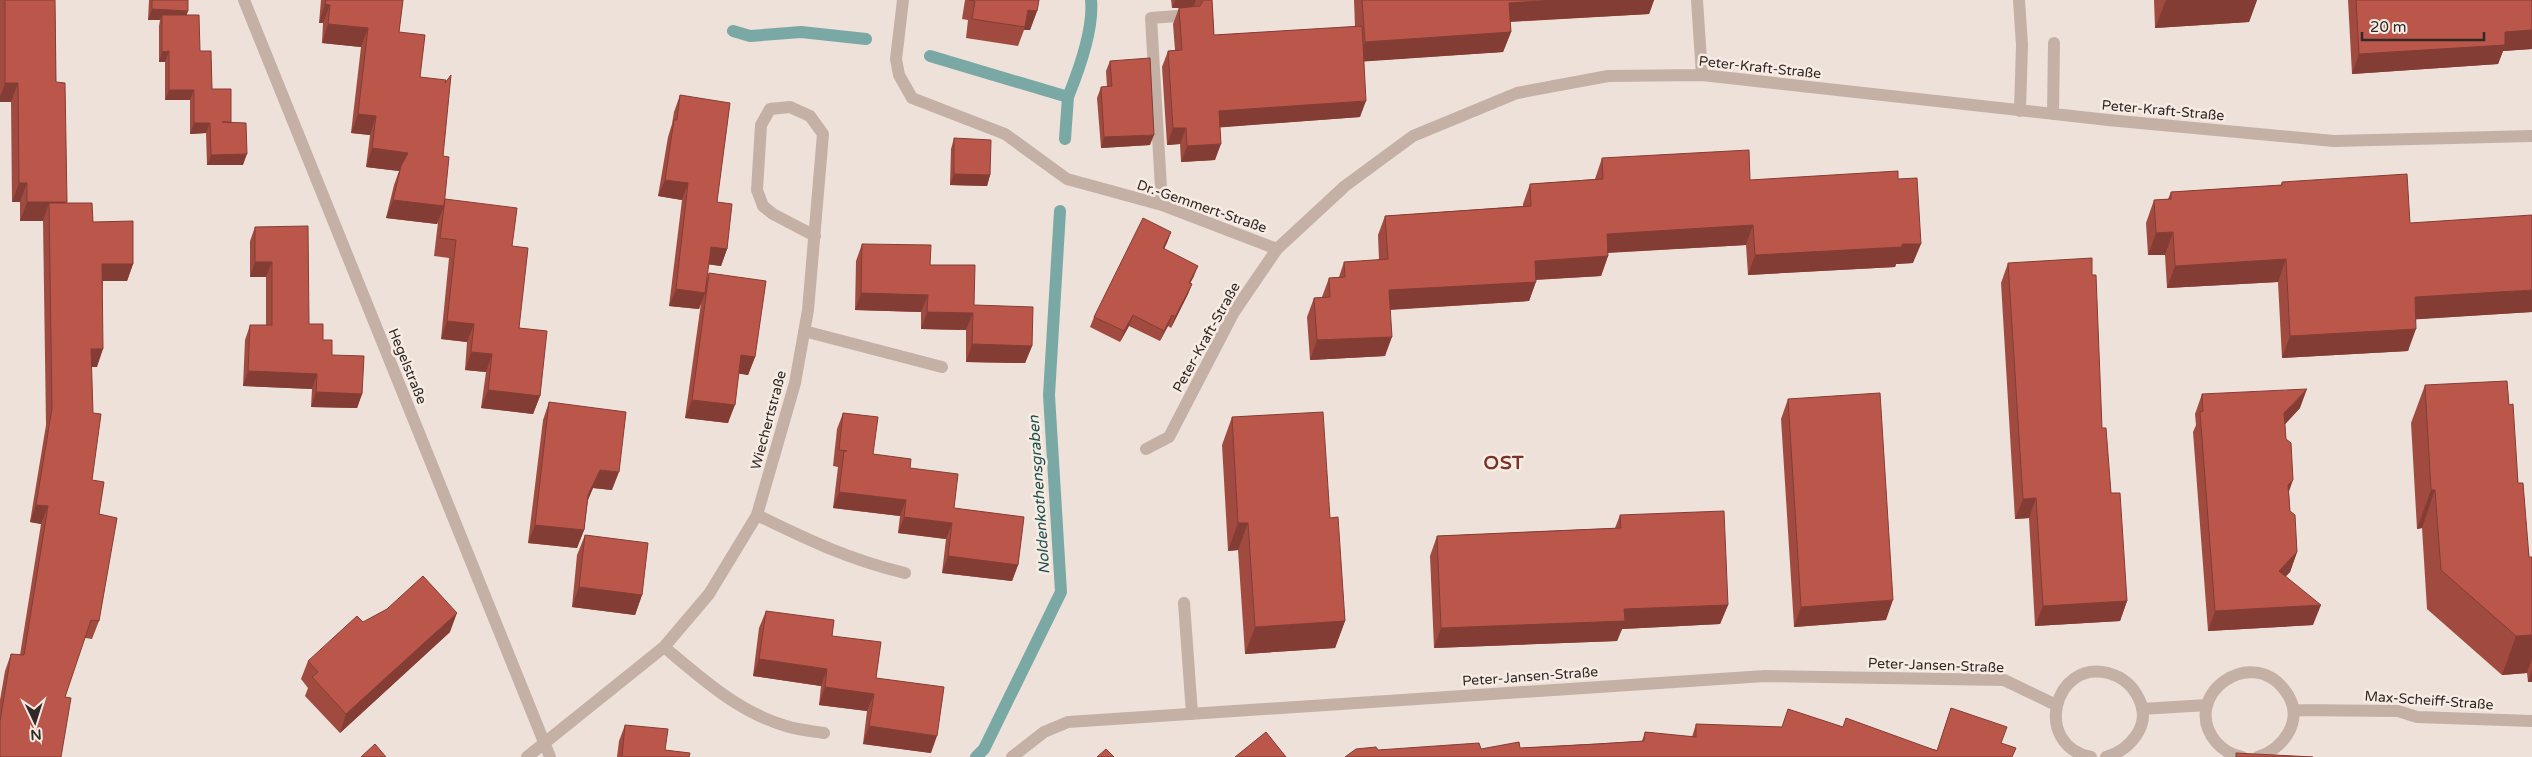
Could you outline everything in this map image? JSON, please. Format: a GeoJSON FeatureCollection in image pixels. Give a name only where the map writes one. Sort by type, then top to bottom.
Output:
{"type":"FeatureCollection","features":[{"type":"Feature","properties":{"kind":"street","name":"Hegelstraße"},"geometry":{"type":"LineString","coordinates":[[244,0],[544,742]]}},
{"type":"Feature","properties":{"kind":"street","name":"Dr.-Gemmert-Straße"},"geometry":{"type":"LineString","coordinates":[[904,0],[896,59],[898,76],[912,98],[1005,134],[1067,179],[1162,205],[1277,249]]}},
{"type":"Feature","properties":{"kind":"street"},"geometry":{"type":"LineString","coordinates":[[1697,0],[1702,75]]}},
{"type":"Feature","properties":{"kind":"street"},"geometry":{"type":"LineString","coordinates":[[2019,0],[2022,45],[2020,111]]}},
{"type":"Feature","properties":{"kind":"street"},"geometry":{"type":"LineString","coordinates":[[1162,205],[1151,18],[1190,15]]}},
{"type":"Feature","properties":{"kind":"street"},"geometry":{"type":"LineString","coordinates":[[2053,114],[2054,43]]}},
{"type":"Feature","properties":{"kind":"street","name":"Peter-Kraft-Straße"},"geometry":{"type":"LineString","coordinates":[[1146,449],[1169,437],[1234,312],[1277,249],[1344,186],[1413,136],[1517,93],[1608,76],[1702,75],[2020,111],[2334,141],[2532,136]]}},
{"type":"Feature","properties":{"kind":"street","name":"Wiechertstraße"},"geometry":{"type":"LineString","coordinates":[[527,757],[664,647],[709,594],[758,515],[795,383],[804,332],[815,236],[823,134],[810,116],[790,107],[770,109],[761,125],[756,190],[763,206],[773,214],[815,236]]}},
{"type":"Feature","properties":{"kind":"street"},"geometry":{"type":"LineString","coordinates":[[804,332],[942,367]]}},
{"type":"Feature","properties":{"kind":"street"},"geometry":{"type":"LineString","coordinates":[[758,515],[823,548],[879,567],[905,573]]}},
{"type":"Feature","properties":{"kind":"street"},"geometry":{"type":"LineString","coordinates":[[1184,603],[1192,714]]}},
{"type":"Feature","properties":{"kind":"street"},"geometry":{"type":"LineString","coordinates":[[664,647],[716,691],[752,712],[786,726],[824,734]]}},
{"type":"Feature","properties":{"kind":"street"},"geometry":{"type":"LineString","coordinates":[[2091,757],[2082,755],[2070,748],[2060,736],[2055,721],[2056,704],[2061,692],[2071,681],[2085,673],[2102,671],[2116,675],[2130,684],[2140,700],[2142,709],[2142,720],[2135,740],[2120,753],[2106,757]]}},
{"type":"Feature","properties":{"kind":"street"},"geometry":{"type":"LineString","coordinates":[[2242,757],[2222,748],[2212,737],[2206,722],[2207,705],[2212,692],[2222,681],[2236,674],[2254,672],[2268,675],[2281,684],[2291,700],[2294,710],[2294,721],[2286,740],[2272,753],[2258,757]]}},
{"type":"Feature","properties":{"kind":"street","name":"Peter-Jansen-Straße"},"geometry":{"type":"LineString","coordinates":[[1012,757],[1044,732],[1068,722],[1765,676],[2004,680],[2056,704]]}},
{"type":"Feature","properties":{"kind":"street"},"geometry":{"type":"LineString","coordinates":[[2142,709],[2207,705]]}},
{"type":"Feature","properties":{"kind":"street","name":"Max-Scheiff-Straße"},"geometry":{"type":"LineString","coordinates":[[2294,710],[2398,711],[2417,718],[2532,721]]}},
{"type":"Feature","properties":{"kind":"street"},"geometry":{"type":"LineString","coordinates":[[544,742],[550,757]]}},
{"type":"Feature","properties":{"kind":"building"},"geometry":{"type":"Polygon","coordinates":[[[5,0],[55,0],[56,82],[65,83],[67,202],[27,202],[27,183],[19,183],[18,83],[5,83],[5,0]]]}},
{"type":"Feature","properties":{"kind":"building"},"geometry":{"type":"Polygon","coordinates":[[[152,0],[188,0],[188,11],[152,9],[152,0]]]}},
{"type":"Feature","properties":{"kind":"building"},"geometry":{"type":"Polygon","coordinates":[[[326,0],[403,0],[399,32],[425,35],[420,77],[446,80],[445,83],[451,75],[443,156],[449,157],[444,206],[393,200],[401,166],[408,153],[372,148],[376,116],[358,114],[368,28],[328,24],[330,5],[325,4],[326,0]]]}},
{"type":"Feature","properties":{"kind":"building"},"geometry":{"type":"Polygon","coordinates":[[[969,0],[1039,0],[1037,11],[1028,10],[1025,27],[972,19],[975,1],[969,0]]]}},
{"type":"Feature","properties":{"kind":"building"},"geometry":{"type":"Polygon","coordinates":[[[1203,0],[1212,0],[1214,35],[1362,26],[1366,101],[1219,111],[1221,144],[1187,146],[1186,128],[1173,128],[1168,51],[1182,50],[1179,8],[1200,6],[1203,0]]]}},
{"type":"Feature","properties":{"kind":"building"},"geometry":{"type":"Polygon","coordinates":[[[1362,0],[1557,0],[1509,3],[1511,32],[1365,42],[1362,0]]]}},
{"type":"Feature","properties":{"kind":"building"},"geometry":{"type":"Polygon","coordinates":[[[2356,0],[2532,0],[2532,30],[2505,32],[2505,45],[2359,54],[2356,0]]]}},
{"type":"Feature","properties":{"kind":"building"},"geometry":{"type":"Polygon","coordinates":[[[162,15],[199,15],[200,51],[211,51],[212,89],[231,89],[231,122],[222,122],[246,123],[247,154],[211,155],[210,123],[194,123],[194,90],[169,90],[169,51],[162,52],[162,15]]]}},
{"type":"Feature","properties":{"kind":"building"},"geometry":{"type":"Polygon","coordinates":[[[1150,58],[1154,135],[1104,137],[1101,87],[1112,86],[1110,61],[1150,58]]]}},
{"type":"Feature","properties":{"kind":"building"},"geometry":{"type":"Polygon","coordinates":[[[680,95],[730,103],[717,202],[732,204],[727,249],[711,247],[705,293],[676,289],[688,183],[665,180],[674,120],[677,120],[680,95]]]}},
{"type":"Feature","properties":{"kind":"building"},"geometry":{"type":"Polygon","coordinates":[[[954,138],[991,140],[990,175],[954,174],[954,138]]]}},
{"type":"Feature","properties":{"kind":"building"},"geometry":{"type":"Polygon","coordinates":[[[1749,150],[1750,180],[1898,171],[1898,179],[1917,178],[1921,244],[1902,244],[1902,247],[1755,255],[1753,225],[1607,234],[1608,256],[1535,261],[1536,282],[1389,290],[1392,337],[1317,340],[1314,298],[1330,297],[1329,278],[1345,277],[1344,262],[1388,259],[1385,216],[1531,206],[1530,184],[1603,179],[1602,158],[1749,150]]]}},
{"type":"Feature","properties":{"kind":"building"},"geometry":{"type":"Polygon","coordinates":[[[2407,174],[2410,223],[2532,215],[2532,290],[2415,297],[2416,329],[2290,336],[2286,259],[2175,266],[2173,232],[2156,233],[2154,200],[2171,199],[2171,192],[2282,185],[2282,182],[2407,174]]]}},
{"type":"Feature","properties":{"kind":"building"},"geometry":{"type":"Polygon","coordinates":[[[445,199],[517,208],[512,246],[528,248],[519,328],[547,331],[540,396],[488,390],[492,354],[471,352],[474,324],[447,321],[456,240],[440,238],[445,199]]]}},
{"type":"Feature","properties":{"kind":"building"},"geometry":{"type":"Polygon","coordinates":[[[49,203],[92,203],[93,222],[133,221],[133,264],[102,264],[103,349],[91,349],[93,413],[101,414],[92,480],[104,482],[99,514],[117,518],[99,621],[91,620],[65,697],[71,698],[61,757],[0,757],[0,721],[11,654],[24,655],[48,506],[36,505],[52,408],[49,203]]]}},
{"type":"Feature","properties":{"kind":"building"},"geometry":{"type":"Polygon","coordinates":[[[1143,218],[1171,232],[1163,248],[1198,266],[1189,283],[1192,284],[1175,317],[1172,315],[1164,331],[1133,315],[1124,331],[1094,317],[1143,218]]]}},
{"type":"Feature","properties":{"kind":"building"},"geometry":{"type":"Polygon","coordinates":[[[308,226],[309,324],[323,324],[323,340],[332,340],[332,355],[364,356],[362,394],[316,392],[317,374],[248,371],[250,325],[272,325],[272,262],[255,262],[255,227],[308,226]]]}},
{"type":"Feature","properties":{"kind":"building"},"geometry":{"type":"Polygon","coordinates":[[[862,244],[931,245],[930,265],[975,265],[974,305],[1033,307],[1032,346],[972,344],[973,313],[927,312],[928,295],[861,293],[862,244]]]}},
{"type":"Feature","properties":{"kind":"building"},"geometry":{"type":"Polygon","coordinates":[[[2092,258],[2092,275],[2096,275],[2102,428],[2106,428],[2111,493],[2120,493],[2127,601],[2043,606],[2036,498],[2023,499],[2008,263],[2092,258]]]}},
{"type":"Feature","properties":{"kind":"building"},"geometry":{"type":"Polygon","coordinates":[[[709,273],[766,281],[755,357],[741,355],[735,405],[692,400],[709,273]]]}},
{"type":"Feature","properties":{"kind":"building"},"geometry":{"type":"Polygon","coordinates":[[[2507,381],[2509,405],[2513,404],[2518,483],[2523,483],[2529,557],[2532,557],[2532,635],[2516,636],[2441,570],[2435,490],[2431,490],[2425,385],[2507,381]]]}},
{"type":"Feature","properties":{"kind":"building"},"geometry":{"type":"Polygon","coordinates":[[[2307,389],[2284,413],[2286,439],[2291,443],[2293,480],[2288,485],[2290,511],[2295,515],[2297,552],[2279,571],[2321,605],[2215,611],[2200,412],[2203,411],[2202,394],[2307,389]]]}},
{"type":"Feature","properties":{"kind":"building"},"geometry":{"type":"Polygon","coordinates":[[[1880,393],[1893,600],[1801,607],[1788,399],[1880,393]]]}},
{"type":"Feature","properties":{"kind":"building"},"geometry":{"type":"Polygon","coordinates":[[[549,402],[626,412],[619,472],[600,470],[588,495],[584,530],[535,525],[549,402]]]}},
{"type":"Feature","properties":{"kind":"building"},"geometry":{"type":"Polygon","coordinates":[[[1323,412],[1330,518],[1338,517],[1345,621],[1255,627],[1248,523],[1238,523],[1232,417],[1323,412]]]}},
{"type":"Feature","properties":{"kind":"building"},"geometry":{"type":"Polygon","coordinates":[[[843,413],[878,417],[873,454],[911,459],[910,468],[958,474],[954,508],[1024,517],[1018,565],[948,556],[952,523],[904,517],[906,500],[839,492],[844,451],[847,451],[839,450],[843,413]]]}},
{"type":"Feature","properties":{"kind":"building"},"geometry":{"type":"Polygon","coordinates":[[[1724,511],[1728,605],[1624,609],[1625,621],[1441,628],[1437,536],[1621,528],[1620,515],[1724,511]]]}},
{"type":"Feature","properties":{"kind":"building"},"geometry":{"type":"Polygon","coordinates":[[[585,535],[648,543],[642,595],[579,587],[585,535]]]}},
{"type":"Feature","properties":{"kind":"building"},"geometry":{"type":"Polygon","coordinates":[[[423,576],[457,613],[346,714],[312,677],[318,672],[308,661],[357,616],[363,622],[387,609],[423,576]]]}},
{"type":"Feature","properties":{"kind":"building"},"geometry":{"type":"Polygon","coordinates":[[[766,611],[834,620],[832,636],[881,642],[876,678],[944,687],[937,736],[869,726],[874,694],[825,687],[827,669],[759,659],[766,611]]]}},
{"type":"Feature","properties":{"kind":"building"},"geometry":{"type":"Polygon","coordinates":[[[1951,708],[2007,727],[2001,743],[2016,748],[2012,757],[1345,757],[1356,749],[1376,747],[1378,750],[1479,743],[1481,749],[1519,742],[1520,748],[1597,744],[1644,741],[1645,732],[1696,737],[1696,724],[1782,727],[1788,709],[1843,727],[1846,718],[1937,751],[1951,708]]]}},
{"type":"Feature","properties":{"kind":"building"},"geometry":{"type":"Polygon","coordinates":[[[625,725],[668,729],[665,750],[690,753],[689,757],[622,757],[625,725]]]}},
{"type":"Feature","properties":{"kind":"building"},"geometry":{"type":"Polygon","coordinates":[[[1266,732],[1286,757],[1235,757],[1266,732]]]}},
{"type":"Feature","properties":{"kind":"building"},"geometry":{"type":"Polygon","coordinates":[[[375,744],[386,757],[361,757],[375,744]]]}},
{"type":"Feature","properties":{"kind":"building"},"geometry":{"type":"Polygon","coordinates":[[[1106,749],[1114,757],[1097,757],[1106,749]]]}},
{"type":"Feature","properties":{"kind":"building"},"geometry":{"type":"Polygon","coordinates":[[[2236,753],[2313,757],[2236,757],[2236,753]]]}},
{"type":"Feature","properties":{"kind":"waterway"},"geometry":{"type":"LineString","coordinates":[[930,56],[1068,97],[1088,36],[1091,0]]}},
{"type":"Feature","properties":{"kind":"waterway"},"geometry":{"type":"LineString","coordinates":[[733,31],[750,36],[801,32],[866,39]]}},
{"type":"Feature","properties":{"kind":"waterway","name":"Noldenkothensgraben"},"geometry":{"type":"LineString","coordinates":[[1065,139],[1068,97]]}},
{"type":"Feature","properties":{"kind":"waterway","name":"Noldenkothensgraben"},"geometry":{"type":"LineString","coordinates":[[976,757],[984,749],[1061,592],[1049,395],[1060,211]]}},
{"type":"Feature","properties":{"kind":"district","name":"OST"},"geometry":{"type":"Point","coordinates":[1504,462]}}]}
